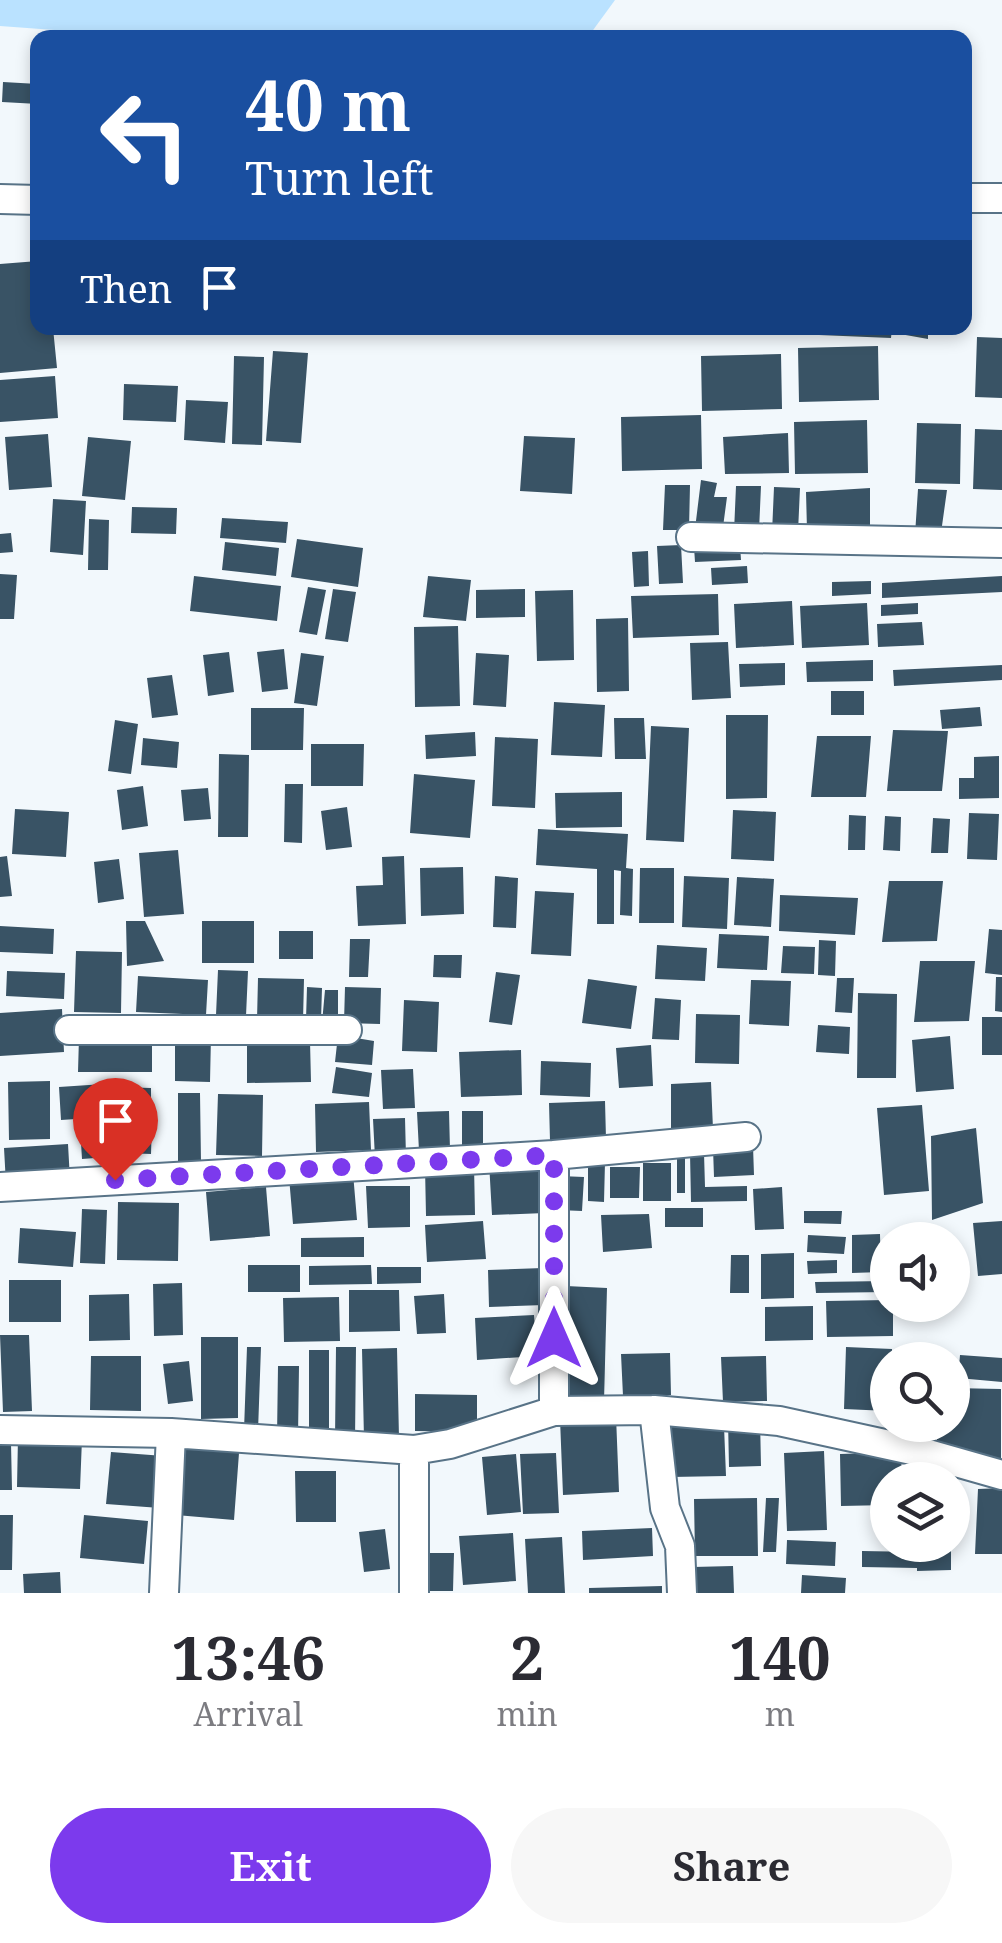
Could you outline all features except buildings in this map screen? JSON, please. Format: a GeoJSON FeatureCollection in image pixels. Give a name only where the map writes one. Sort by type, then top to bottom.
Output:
{"type":"FeatureCollection","features":[{"type":"Feature","properties":{"kind":"street"},"geometry":{"type":"LineString","coordinates":[[972,198],[1002,198]]}},
{"type":"Feature","properties":{"kind":"street"},"geometry":{"type":"LineString","coordinates":[[0,199],[30,200]]}},
{"type":"Feature","properties":{"kind":"street"},"geometry":{"type":"LineString","coordinates":[[691,537],[1002,543]]}},
{"type":"Feature","properties":{"kind":"street"},"geometry":{"type":"LineString","coordinates":[[69,1030],[347,1030]]}},
{"type":"Feature","properties":{"kind":"street"},"geometry":{"type":"LineString","coordinates":[[0,1187],[554,1155],[746,1137]]}},
{"type":"Feature","properties":{"kind":"street"},"geometry":{"type":"LineString","coordinates":[[554,1155],[554,1410]]}},
{"type":"Feature","properties":{"kind":"street"},"geometry":{"type":"LineString","coordinates":[[0,1430],[171,1433],[414,1450],[450,1444],[554,1410],[654,1410],[779,1422],[921,1452],[1002,1475]]}},
{"type":"Feature","properties":{"kind":"street"},"geometry":{"type":"LineString","coordinates":[[654,1410],[665,1508],[680,1546],[682,1593]]}},
{"type":"Feature","properties":{"kind":"street"},"geometry":{"type":"LineString","coordinates":[[164,1593],[171,1433]]}},
{"type":"Feature","properties":{"kind":"street"},"geometry":{"type":"LineString","coordinates":[[414,1450],[414,1593]]}},
{"type":"Feature","properties":{"kind":"water"},"geometry":{"type":"Polygon","coordinates":[[[0,0],[615,0],[593,30],[54,30],[0,26],[0,0]]]}},
{"type":"Feature","properties":{"kind":"route"},"geometry":{"type":"LineString","coordinates":[[115,1180],[554,1155],[554,1338]]}}]}
